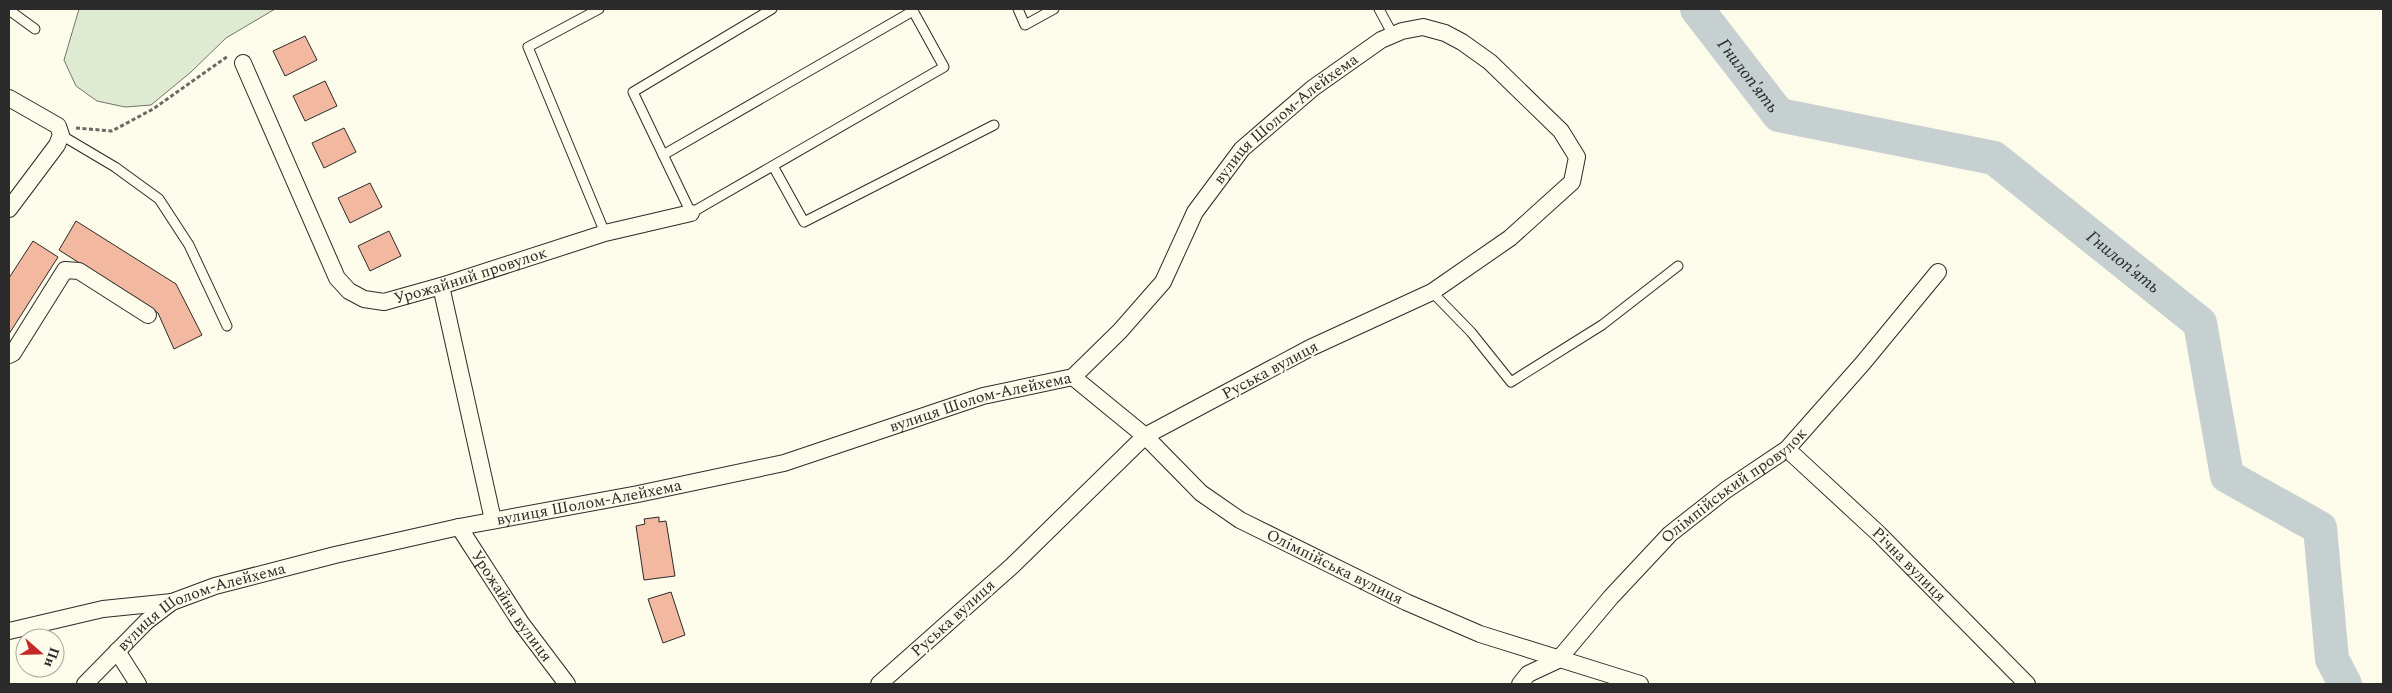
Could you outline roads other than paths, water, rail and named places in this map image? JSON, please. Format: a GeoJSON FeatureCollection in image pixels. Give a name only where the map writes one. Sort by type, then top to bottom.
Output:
{"type":"FeatureCollection","features":[{"type":"Feature","properties":{"kind":"street","name":"вулиця Шолом-Алейхема"},"geometry":{"type":"LineString","coordinates":[[85,684],[117,650],[172,602],[233,581],[458,527],[638,494],[784,463],[982,396],[1073,377],[1120,331],[1163,282],[1195,212],[1242,149],[1313,88],[1381,40],[1402,31],[1423,27],[1445,32],[1490,62],[1561,131],[1577,157],[1572,182],[1561,193],[1510,238],[1432,292]]}},
{"type":"Feature","properties":{"kind":"street","name":"Урожайний провулок"},"geometry":{"type":"LineString","coordinates":[[243,63],[338,278],[349,291],[364,299],[384,302],[441,286],[605,233],[691,213]]}},
{"type":"Feature","properties":{"kind":"street"},"geometry":{"type":"LineString","coordinates":[[9,98],[60,131],[57,145],[9,210]]}},
{"type":"Feature","properties":{"kind":"street"},"geometry":{"type":"LineString","coordinates":[[9,355],[13,353],[65,270],[79,272],[148,316]]}},
{"type":"Feature","properties":{"kind":"street","name":"Олімпійський провулок"},"geometry":{"type":"LineString","coordinates":[[1520,684],[1528,674],[1558,660],[1611,597],[1670,534],[1726,490],[1786,449],[1863,363],[1938,272]]}},
{"type":"Feature","properties":{"kind":"street"},"geometry":{"type":"LineString","coordinates":[[441,286],[493,520]]}},
{"type":"Feature","properties":{"kind":"street","name":"Руська вулиця"},"geometry":{"type":"LineString","coordinates":[[879,684],[1012,566],[1146,436],[1310,348],[1432,292]]}},
{"type":"Feature","properties":{"kind":"street","name":"Олімпійська вулиця"},"geometry":{"type":"LineString","coordinates":[[1073,377],[1146,436],[1201,493],[1240,520],[1414,606],[1480,634],[1558,660],[1640,684]]}},
{"type":"Feature","properties":{"kind":"street","name":"Річна вулиця"},"geometry":{"type":"LineString","coordinates":[[1786,449],[1879,534],[2027,684]]}},
{"type":"Feature","properties":{"kind":"street","name":"Урожайна вулиця"},"geometry":{"type":"LineString","coordinates":[[458,527],[521,623],[567,684]]}},
{"type":"Feature","properties":{"kind":"street"},"geometry":{"type":"LineString","coordinates":[[9,631],[103,609],[172,602]]}},
{"type":"Feature","properties":{"kind":"street"},"geometry":{"type":"LineString","coordinates":[[117,650],[138,684]]}},
{"type":"Feature","properties":{"kind":"lane"},"geometry":{"type":"LineString","coordinates":[[599,9],[528,47],[605,233]]}},
{"type":"Feature","properties":{"kind":"lane"},"geometry":{"type":"LineString","coordinates":[[663,154],[912,10],[944,67],[691,213],[633,92],[772,9]]}},
{"type":"Feature","properties":{"kind":"lane"},"geometry":{"type":"LineString","coordinates":[[1018,9],[1025,25],[1054,9]]}},
{"type":"Feature","properties":{"kind":"lane"},"geometry":{"type":"LineString","coordinates":[[1379,9],[1393,35]]}},
{"type":"Feature","properties":{"kind":"lane"},"geometry":{"type":"LineString","coordinates":[[9,10],[36,29]]}},
{"type":"Feature","properties":{"kind":"lane"},"geometry":{"type":"LineString","coordinates":[[773,166],[804,222],[994,125]]}},
{"type":"Feature","properties":{"kind":"lane"},"geometry":{"type":"LineString","coordinates":[[60,131],[159,199],[189,245],[227,326]]}},
{"type":"Feature","properties":{"kind":"lane"},"geometry":{"type":"LineString","coordinates":[[1432,292],[1472,332],[1512,382],[1602,325],[1678,266]]}},
{"type":"Feature","properties":{"kind":"waterway","name":"Гнилоп'ять"},"geometry":{"type":"LineString","coordinates":[[1697,9],[1779,115],[1994,158],[2200,323],[2227,476],[2320,528],[2332,659],[2345,684]]}}]}
